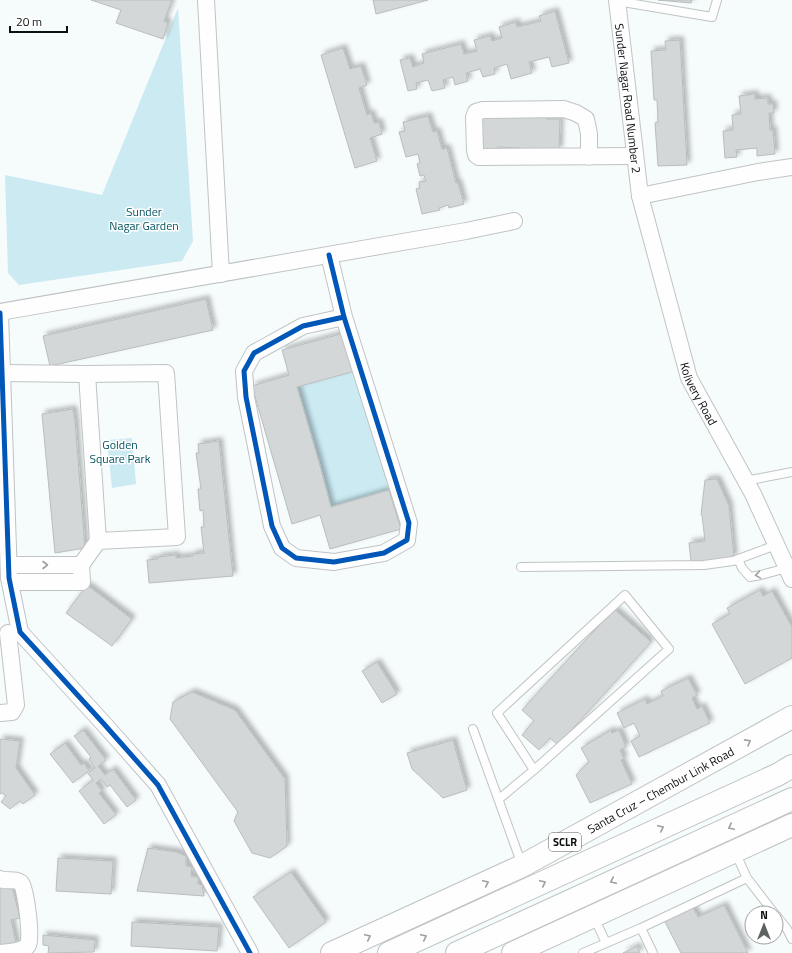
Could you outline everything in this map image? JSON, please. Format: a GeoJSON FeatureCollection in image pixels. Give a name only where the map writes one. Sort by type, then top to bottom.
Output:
{"type":"FeatureCollection","features":[{"type":"Feature","properties":{"kind":"highway","name":"Santa Cruz – Chembur Link Road"},"geometry":{"type":"LineString","coordinates":[[332,953],[522,866],[792,717]]}},
{"type":"Feature","properties":{"kind":"highway"},"geometry":{"type":"LineString","coordinates":[[389,953],[788,769]]}},
{"type":"Feature","properties":{"kind":"highway"},"geometry":{"type":"LineString","coordinates":[[457,953],[785,802]]}},
{"type":"Feature","properties":{"kind":"highway"},"geometry":{"type":"LineString","coordinates":[[486,953],[682,866],[774,822],[785,802]]}},
{"type":"Feature","properties":{"kind":"highway"},"geometry":{"type":"LineString","coordinates":[[513,953],[792,825]]}},
{"type":"Feature","properties":{"kind":"street"},"geometry":{"type":"LineString","coordinates":[[206,0],[221,274]]}},
{"type":"Feature","properties":{"kind":"street","name":"Sunder Nagar Road Number 2"},"geometry":{"type":"LineString","coordinates":[[617,0],[640,196]]}},
{"type":"Feature","properties":{"kind":"street"},"geometry":{"type":"LineString","coordinates":[[589,157],[589,134],[586,120],[576,113],[564,109],[483,110],[476,112],[474,117],[475,150],[476,155],[479,157],[589,157],[635,156]]}},
{"type":"Feature","properties":{"kind":"street"},"geometry":{"type":"LineString","coordinates":[[640,196],[758,172],[792,167]]}},
{"type":"Feature","properties":{"kind":"street","name":"Kolivery Road"},"geometry":{"type":"LineString","coordinates":[[640,196],[689,378],[745,481],[790,573]]}},
{"type":"Feature","properties":{"kind":"street"},"geometry":{"type":"LineString","coordinates":[[0,714],[12,712],[16,705],[5,656],[9,633],[10,582],[0,312],[466,231],[514,221]]}},
{"type":"Feature","properties":{"kind":"street"},"geometry":{"type":"LineString","coordinates":[[329,255],[344,318],[409,523],[408,540],[384,552],[334,562],[296,558],[282,548],[272,526],[246,397],[244,371],[254,353],[303,326],[344,318]]}},
{"type":"Feature","properties":{"kind":"street"},"geometry":{"type":"LineString","coordinates":[[2,373],[166,373],[177,537],[98,541]]}},
{"type":"Feature","properties":{"kind":"street"},"geometry":{"type":"LineString","coordinates":[[10,582],[82,582],[81,565],[98,541],[87,374]]}},
{"type":"Feature","properties":{"kind":"street"},"geometry":{"type":"LineString","coordinates":[[9,565],[81,565]]}},
{"type":"Feature","properties":{"kind":"street"},"geometry":{"type":"LineString","coordinates":[[9,633],[104,724],[158,785],[250,953]]}},
{"type":"Feature","properties":{"kind":"street"},"geometry":{"type":"LineString","coordinates":[[0,878],[4,881],[17,881],[23,888],[28,917],[29,940],[27,946],[23,949],[1,953]]}},
{"type":"Feature","properties":{"kind":"lane"},"geometry":{"type":"LineString","coordinates":[[617,0],[712,17],[716,0]]}},
{"type":"Feature","properties":{"kind":"lane"},"geometry":{"type":"LineString","coordinates":[[745,481],[792,472]]}},
{"type":"Feature","properties":{"kind":"lane"},"geometry":{"type":"LineString","coordinates":[[521,567],[704,565],[738,559],[776,545]]}},
{"type":"Feature","properties":{"kind":"lane"},"geometry":{"type":"LineString","coordinates":[[738,559],[742,568],[750,577],[790,573]]}},
{"type":"Feature","properties":{"kind":"lane"},"geometry":{"type":"LineString","coordinates":[[499,799],[534,770],[669,649],[625,595],[497,713],[534,770]]}},
{"type":"Feature","properties":{"kind":"lane"},"geometry":{"type":"LineString","coordinates":[[473,729],[522,866]]}},
{"type":"Feature","properties":{"kind":"lane"},"geometry":{"type":"LineString","coordinates":[[735,851],[747,878],[768,905]]}},
{"type":"Feature","properties":{"kind":"lane"},"geometry":{"type":"LineString","coordinates":[[583,953],[641,928],[747,878]]}},
{"type":"Feature","properties":{"kind":"lane"},"geometry":{"type":"LineString","coordinates":[[594,916],[606,943]]}},
{"type":"Feature","properties":{"kind":"lane"},"geometry":{"type":"LineString","coordinates":[[784,925],[792,939]]}},
{"type":"Feature","properties":{"kind":"lane"},"geometry":{"type":"LineString","coordinates":[[641,928],[653,953]]}},
{"type":"Feature","properties":{"kind":"green space","name":"Sunder Nagar Garden"},"geometry":{"type":"Polygon","coordinates":[[[178,8],[193,241],[182,261],[19,285],[8,273],[5,175],[102,195],[178,8]]]}},
{"type":"Feature","properties":{"kind":"green space"},"geometry":{"type":"Polygon","coordinates":[[[355,371],[389,490],[331,507],[297,387],[355,371]]]}},
{"type":"Feature","properties":{"kind":"green space","name":"Golden Square Park"},"geometry":{"type":"Polygon","coordinates":[[[132,438],[136,484],[112,488],[107,440],[132,438]]]}},
{"type":"Feature","properties":{"kind":"building"},"geometry":{"type":"Polygon","coordinates":[[[91,0],[172,0],[164,21],[168,23],[163,39],[116,23],[121,10],[91,0]]]}},
{"type":"Feature","properties":{"kind":"building"},"geometry":{"type":"Polygon","coordinates":[[[373,0],[428,0],[376,14],[373,0]]]}},
{"type":"Feature","properties":{"kind":"building"},"geometry":{"type":"Polygon","coordinates":[[[658,0],[692,0],[691,3],[658,0]]]}},
{"type":"Feature","properties":{"kind":"building"},"geometry":{"type":"Polygon","coordinates":[[[555,11],[569,63],[552,67],[549,57],[529,62],[532,73],[511,79],[507,64],[494,68],[495,74],[483,77],[480,69],[466,73],[468,81],[455,85],[453,77],[443,80],[445,88],[432,91],[428,80],[416,83],[417,89],[408,91],[400,60],[410,58],[413,67],[424,63],[422,54],[461,44],[464,54],[477,51],[474,40],[490,36],[492,41],[502,38],[499,27],[516,22],[517,27],[541,21],[539,16],[555,11]]]}},
{"type":"Feature","properties":{"kind":"building"},"geometry":{"type":"Polygon","coordinates":[[[680,40],[687,165],[658,166],[655,123],[658,122],[657,100],[654,100],[651,51],[666,50],[665,41],[680,40]]]}},
{"type":"Feature","properties":{"kind":"building"},"geometry":{"type":"Polygon","coordinates":[[[343,48],[350,69],[361,66],[367,85],[359,88],[367,115],[371,113],[374,123],[379,122],[382,134],[370,138],[377,161],[355,168],[321,55],[343,48]]]}},
{"type":"Feature","properties":{"kind":"building"},"geometry":{"type":"Polygon","coordinates":[[[755,94],[755,99],[768,98],[768,104],[773,104],[774,113],[769,113],[770,130],[773,130],[775,154],[757,156],[757,148],[736,150],[737,157],[725,158],[723,131],[733,130],[732,115],[741,114],[739,96],[755,94]]]}},
{"type":"Feature","properties":{"kind":"building"},"geometry":{"type":"Polygon","coordinates":[[[482,115],[547,115],[547,119],[560,119],[559,150],[520,151],[520,148],[498,147],[498,151],[481,151],[482,115]]]}},
{"type":"Feature","properties":{"kind":"building"},"geometry":{"type":"Polygon","coordinates":[[[428,116],[433,132],[437,131],[442,149],[447,148],[456,183],[458,183],[464,204],[449,208],[448,205],[439,208],[440,210],[422,214],[416,189],[420,188],[419,182],[426,181],[424,175],[420,176],[417,164],[420,163],[418,154],[406,157],[399,132],[405,131],[403,122],[428,116]]]}},
{"type":"Feature","properties":{"kind":"building"},"geometry":{"type":"Polygon","coordinates":[[[206,299],[213,330],[50,366],[43,336],[206,299]]]}},
{"type":"Feature","properties":{"kind":"building"},"geometry":{"type":"Polygon","coordinates":[[[344,333],[355,371],[297,387],[331,507],[389,490],[401,529],[330,549],[320,515],[292,524],[252,386],[289,375],[282,350],[344,333]]]}},
{"type":"Feature","properties":{"kind":"building"},"geometry":{"type":"Polygon","coordinates":[[[73,409],[85,548],[55,553],[42,414],[73,409]]]}},
{"type":"Feature","properties":{"kind":"building"},"geometry":{"type":"Polygon","coordinates":[[[219,441],[233,576],[149,583],[147,560],[176,555],[176,558],[193,556],[193,554],[204,553],[201,527],[204,527],[203,510],[200,511],[198,489],[201,489],[196,453],[199,453],[198,444],[219,441]]]}},
{"type":"Feature","properties":{"kind":"building"},"geometry":{"type":"Polygon","coordinates":[[[717,479],[729,506],[734,558],[691,562],[689,543],[705,541],[701,515],[705,480],[717,479]]]}},
{"type":"Feature","properties":{"kind":"building"},"geometry":{"type":"Polygon","coordinates":[[[87,585],[132,619],[112,646],[66,613],[87,585]]]}},
{"type":"Feature","properties":{"kind":"building"},"geometry":{"type":"Polygon","coordinates":[[[760,590],[763,596],[772,591],[792,627],[792,658],[745,684],[712,624],[730,614],[727,608],[760,590]]]}},
{"type":"Feature","properties":{"kind":"building"},"geometry":{"type":"Polygon","coordinates":[[[614,609],[651,642],[558,745],[550,738],[539,750],[522,735],[534,721],[522,710],[614,609]]]}},
{"type":"Feature","properties":{"kind":"building"},"geometry":{"type":"Polygon","coordinates":[[[377,662],[397,694],[382,703],[362,671],[377,662]]]}},
{"type":"Feature","properties":{"kind":"building"},"geometry":{"type":"Polygon","coordinates":[[[688,678],[697,695],[692,698],[697,709],[702,706],[710,723],[639,757],[631,741],[640,736],[634,723],[624,728],[617,713],[645,699],[647,704],[663,696],[661,691],[688,678]]]}},
{"type":"Feature","properties":{"kind":"building"},"geometry":{"type":"Polygon","coordinates":[[[192,692],[235,710],[285,779],[287,846],[270,858],[252,853],[234,821],[238,812],[170,719],[173,702],[192,692]]]}},
{"type":"Feature","properties":{"kind":"building"},"geometry":{"type":"Polygon","coordinates":[[[83,730],[106,760],[98,766],[105,775],[113,769],[136,800],[127,807],[110,785],[107,787],[101,779],[96,783],[102,791],[99,793],[116,815],[104,824],[79,791],[93,780],[87,772],[73,783],[50,754],[65,743],[81,765],[84,763],[90,772],[95,768],[89,759],[91,757],[74,736],[83,730]]]}},
{"type":"Feature","properties":{"kind":"building"},"geometry":{"type":"Polygon","coordinates":[[[611,730],[612,733],[619,730],[626,747],[620,750],[624,759],[621,760],[632,784],[590,803],[576,775],[589,762],[581,748],[611,730]]]}},
{"type":"Feature","properties":{"kind":"building"},"geometry":{"type":"Polygon","coordinates":[[[0,739],[20,741],[16,768],[35,795],[23,804],[20,801],[10,809],[1,802],[6,796],[2,793],[0,794],[0,739]]]}},
{"type":"Feature","properties":{"kind":"building"},"geometry":{"type":"Polygon","coordinates":[[[453,740],[467,790],[443,798],[412,769],[407,753],[453,740]]]}},
{"type":"Feature","properties":{"kind":"building"},"geometry":{"type":"Polygon","coordinates":[[[148,848],[176,852],[186,856],[186,866],[192,867],[191,876],[198,877],[198,884],[202,885],[204,896],[137,891],[148,848]]]}},
{"type":"Feature","properties":{"kind":"building"},"geometry":{"type":"Polygon","coordinates":[[[58,858],[113,861],[111,894],[56,891],[58,858]]]}},
{"type":"Feature","properties":{"kind":"building"},"geometry":{"type":"Polygon","coordinates":[[[291,872],[326,922],[289,948],[253,897],[291,872]]]}},
{"type":"Feature","properties":{"kind":"building"},"geometry":{"type":"Polygon","coordinates":[[[11,882],[20,918],[11,920],[17,947],[0,951],[0,884],[11,882]]]}},
{"type":"Feature","properties":{"kind":"building"},"geometry":{"type":"Polygon","coordinates":[[[724,905],[748,953],[681,953],[664,920],[692,906],[698,917],[724,905]]]}},
{"type":"Feature","properties":{"kind":"building"},"geometry":{"type":"Polygon","coordinates":[[[132,922],[219,927],[217,951],[131,946],[132,922]]]}},
{"type":"Feature","properties":{"kind":"building"},"geometry":{"type":"Polygon","coordinates":[[[43,935],[95,940],[94,952],[48,953],[49,946],[43,945],[43,935]]]}},
{"type":"Feature","properties":{"kind":"building"},"geometry":{"type":"Polygon","coordinates":[[[637,946],[640,953],[623,953],[637,946]]]}},
{"type":"Feature","properties":{"kind":"cycle path"},"geometry":{"type":"LineString","coordinates":[[329,255],[344,317],[409,523],[407,540],[384,553],[334,562],[296,558],[282,548],[272,526],[246,397],[244,371],[254,353],[303,326],[344,317]]}},
{"type":"Feature","properties":{"kind":"cycle path"},"geometry":{"type":"LineString","coordinates":[[0,313],[9,578],[20,632],[158,785],[250,953]]}}]}
